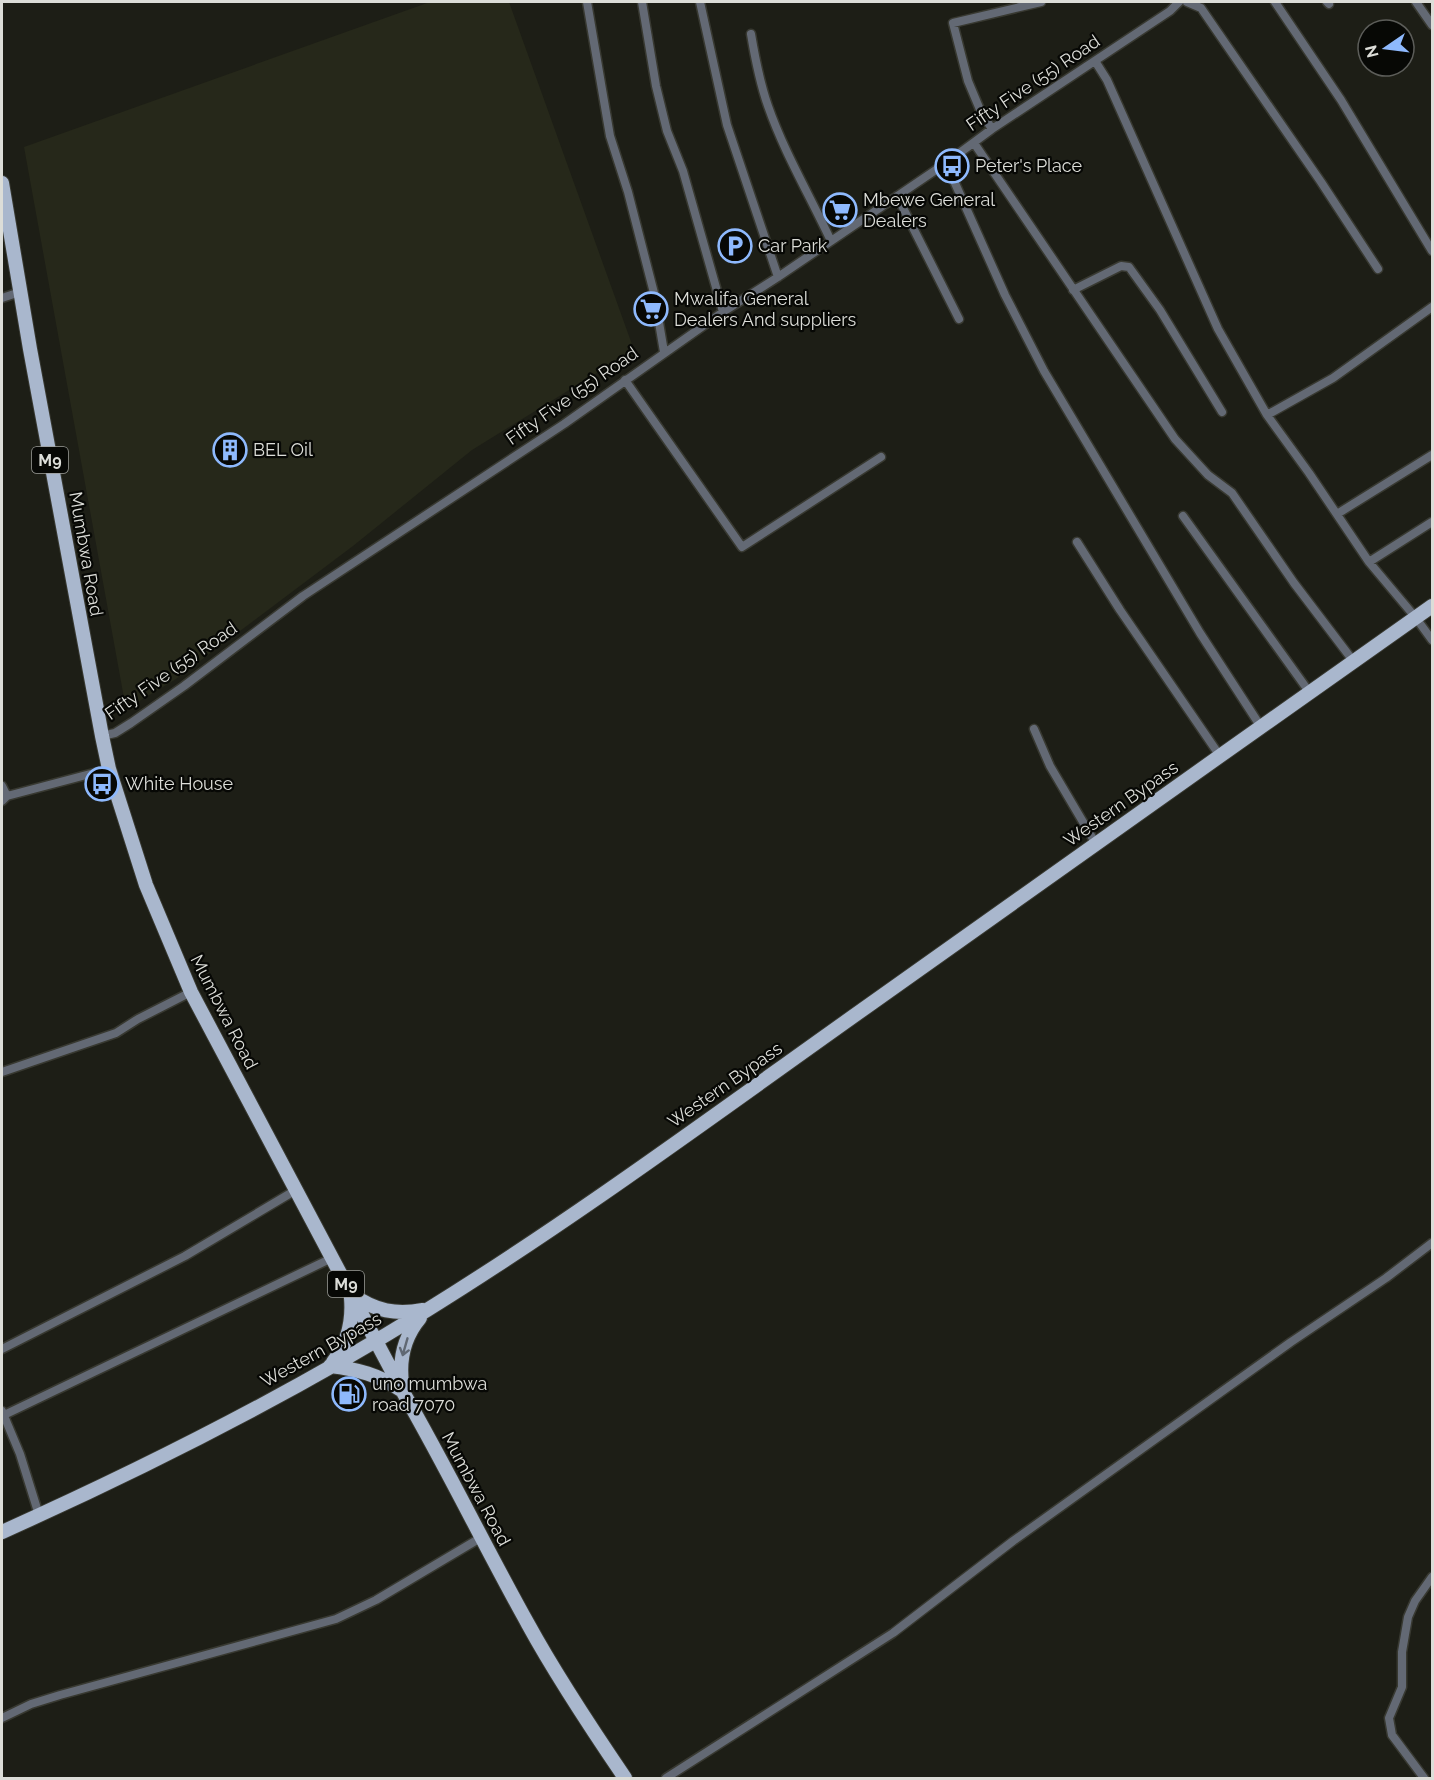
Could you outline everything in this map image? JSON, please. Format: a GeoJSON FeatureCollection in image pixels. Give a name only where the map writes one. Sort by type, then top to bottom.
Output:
{"type":"FeatureCollection","features":[{"type":"Feature","properties":{"kind":"main road","name":"Mumbwa Road"},"geometry":{"type":"LineString","coordinates":[[2,183],[102,736],[109,769],[146,885],[191,992],[403,1392],[439,1455],[529,1626],[624,1779]]}},
{"type":"Feature","properties":{"kind":"main road","name":"Western Bypass"},"geometry":{"type":"LineString","coordinates":[[2,1532],[185,1445],[376,1341],[428,1310],[623,1180],[1432,606]]}},
{"type":"Feature","properties":{"kind":"main road"},"geometry":{"type":"LineString","coordinates":[[351,1294],[367,1305],[387,1311],[407,1313],[428,1310]]}},
{"type":"Feature","properties":{"kind":"main road"},"geometry":{"type":"LineString","coordinates":[[351,1294],[351,1325],[347,1340],[330,1366],[376,1376],[403,1392]]}},
{"type":"Feature","properties":{"kind":"main road"},"geometry":{"type":"LineString","coordinates":[[403,1392],[400,1369],[403,1347],[412,1327],[428,1310]]}},
{"type":"Feature","properties":{"kind":"street"},"geometry":{"type":"LineString","coordinates":[[587,2],[610,136],[628,192],[654,293],[664,352]]}},
{"type":"Feature","properties":{"kind":"street"},"geometry":{"type":"LineString","coordinates":[[642,2],[656,86],[667,131],[683,171],[723,312]]}},
{"type":"Feature","properties":{"kind":"street"},"geometry":{"type":"LineString","coordinates":[[700,2],[727,125],[778,277]]}},
{"type":"Feature","properties":{"kind":"street"},"geometry":{"type":"LineString","coordinates":[[992,129],[981,112],[968,81],[953,23],[1041,2]]}},
{"type":"Feature","properties":{"kind":"street","name":"Fifty Five (55) Road"},"geometry":{"type":"LineString","coordinates":[[102,736],[115,733],[131,723],[303,596],[564,424],[664,352],[946,164],[992,129],[1170,10],[1177,2]]}},
{"type":"Feature","properties":{"kind":"street"},"geometry":{"type":"LineString","coordinates":[[1187,2],[1201,8],[1378,269]]}},
{"type":"Feature","properties":{"kind":"street"},"geometry":{"type":"LineString","coordinates":[[1275,2],[1341,100],[1432,251]]}},
{"type":"Feature","properties":{"kind":"street"},"geometry":{"type":"LineString","coordinates":[[1416,2],[1432,25]]}},
{"type":"Feature","properties":{"kind":"street"},"geometry":{"type":"LineString","coordinates":[[751,34],[768,105],[831,241]]}},
{"type":"Feature","properties":{"kind":"street"},"geometry":{"type":"LineString","coordinates":[[1095,61],[1107,80],[1218,329],[1267,415],[1369,562],[1432,640]]}},
{"type":"Feature","properties":{"kind":"street"},"geometry":{"type":"LineString","coordinates":[[974,143],[1175,439],[1208,475],[1232,493],[1289,577],[1354,662]]}},
{"type":"Feature","properties":{"kind":"street"},"geometry":{"type":"LineString","coordinates":[[946,164],[1005,295],[1044,371],[1200,633],[1261,727]]}},
{"type":"Feature","properties":{"kind":"street"},"geometry":{"type":"LineString","coordinates":[[897,196],[959,319]]}},
{"type":"Feature","properties":{"kind":"street"},"geometry":{"type":"LineString","coordinates":[[1073,290],[1121,266],[1129,267],[1160,310],[1222,412]]}},
{"type":"Feature","properties":{"kind":"street"},"geometry":{"type":"LineString","coordinates":[[2,298],[20,292]]}},
{"type":"Feature","properties":{"kind":"street"},"geometry":{"type":"LineString","coordinates":[[1267,415],[1333,378],[1432,307]]}},
{"type":"Feature","properties":{"kind":"street"},"geometry":{"type":"LineString","coordinates":[[626,380],[742,547],[881,457]]}},
{"type":"Feature","properties":{"kind":"street"},"geometry":{"type":"LineString","coordinates":[[1337,514],[1432,455]]}},
{"type":"Feature","properties":{"kind":"street"},"geometry":{"type":"LineString","coordinates":[[1183,516],[1310,693]]}},
{"type":"Feature","properties":{"kind":"street"},"geometry":{"type":"LineString","coordinates":[[1369,562],[1432,522]]}},
{"type":"Feature","properties":{"kind":"street"},"geometry":{"type":"LineString","coordinates":[[1077,542],[1120,610],[1220,756]]}},
{"type":"Feature","properties":{"kind":"street"},"geometry":{"type":"LineString","coordinates":[[1034,729],[1050,766],[1096,844]]}},
{"type":"Feature","properties":{"kind":"street"},"geometry":{"type":"LineString","coordinates":[[2,786],[4,799],[109,769]]}},
{"type":"Feature","properties":{"kind":"street"},"geometry":{"type":"LineString","coordinates":[[2,1072],[116,1033],[191,992]]}},
{"type":"Feature","properties":{"kind":"street"},"geometry":{"type":"LineString","coordinates":[[2,1349],[185,1256],[296,1190]]}},
{"type":"Feature","properties":{"kind":"street"},"geometry":{"type":"LineString","coordinates":[[666,1779],[893,1633],[1013,1541],[1291,1342],[1386,1278],[1432,1243]]}},
{"type":"Feature","properties":{"kind":"street"},"geometry":{"type":"LineString","coordinates":[[39,1515],[20,1454],[2,1414],[332,1258]]}},
{"type":"Feature","properties":{"kind":"street"},"geometry":{"type":"LineString","coordinates":[[2,1718],[31,1704],[60,1695],[336,1619],[395,1590],[482,1537]]}},
{"type":"Feature","properties":{"kind":"street"},"geometry":{"type":"LineString","coordinates":[[1424,1779],[1392,1735],[1389,1718],[1402,1687],[1402,1652],[1408,1617],[1415,1601],[1432,1577]]}},
{"type":"Feature","properties":{"kind":"shaded area","name":"BEL Oil"},"geometry":{"type":"Polygon","coordinates":[[[430,2],[509,2],[634,350],[472,450],[353,546],[176,679],[126,709],[24,147],[430,2]]]}},
{"type":"Feature","properties":{"kind":"place","name":"Peter's Place"},"geometry":{"type":"Point","coordinates":[952,166]}},
{"type":"Feature","properties":{"kind":"place","name":"Mbewe General Dealers"},"geometry":{"type":"Point","coordinates":[840,210]}},
{"type":"Feature","properties":{"kind":"place","name":"Car Park"},"geometry":{"type":"Point","coordinates":[735,246]}},
{"type":"Feature","properties":{"kind":"place","name":"Mwalifa General Dealers And suppliers"},"geometry":{"type":"Point","coordinates":[651,309]}},
{"type":"Feature","properties":{"kind":"place","name":"BEL Oil"},"geometry":{"type":"Point","coordinates":[230,450]}},
{"type":"Feature","properties":{"kind":"place","name":"White House"},"geometry":{"type":"Point","coordinates":[102,784]}},
{"type":"Feature","properties":{"kind":"place","name":"uno mumbwa road 7070"},"geometry":{"type":"Point","coordinates":[349,1394]}}]}
